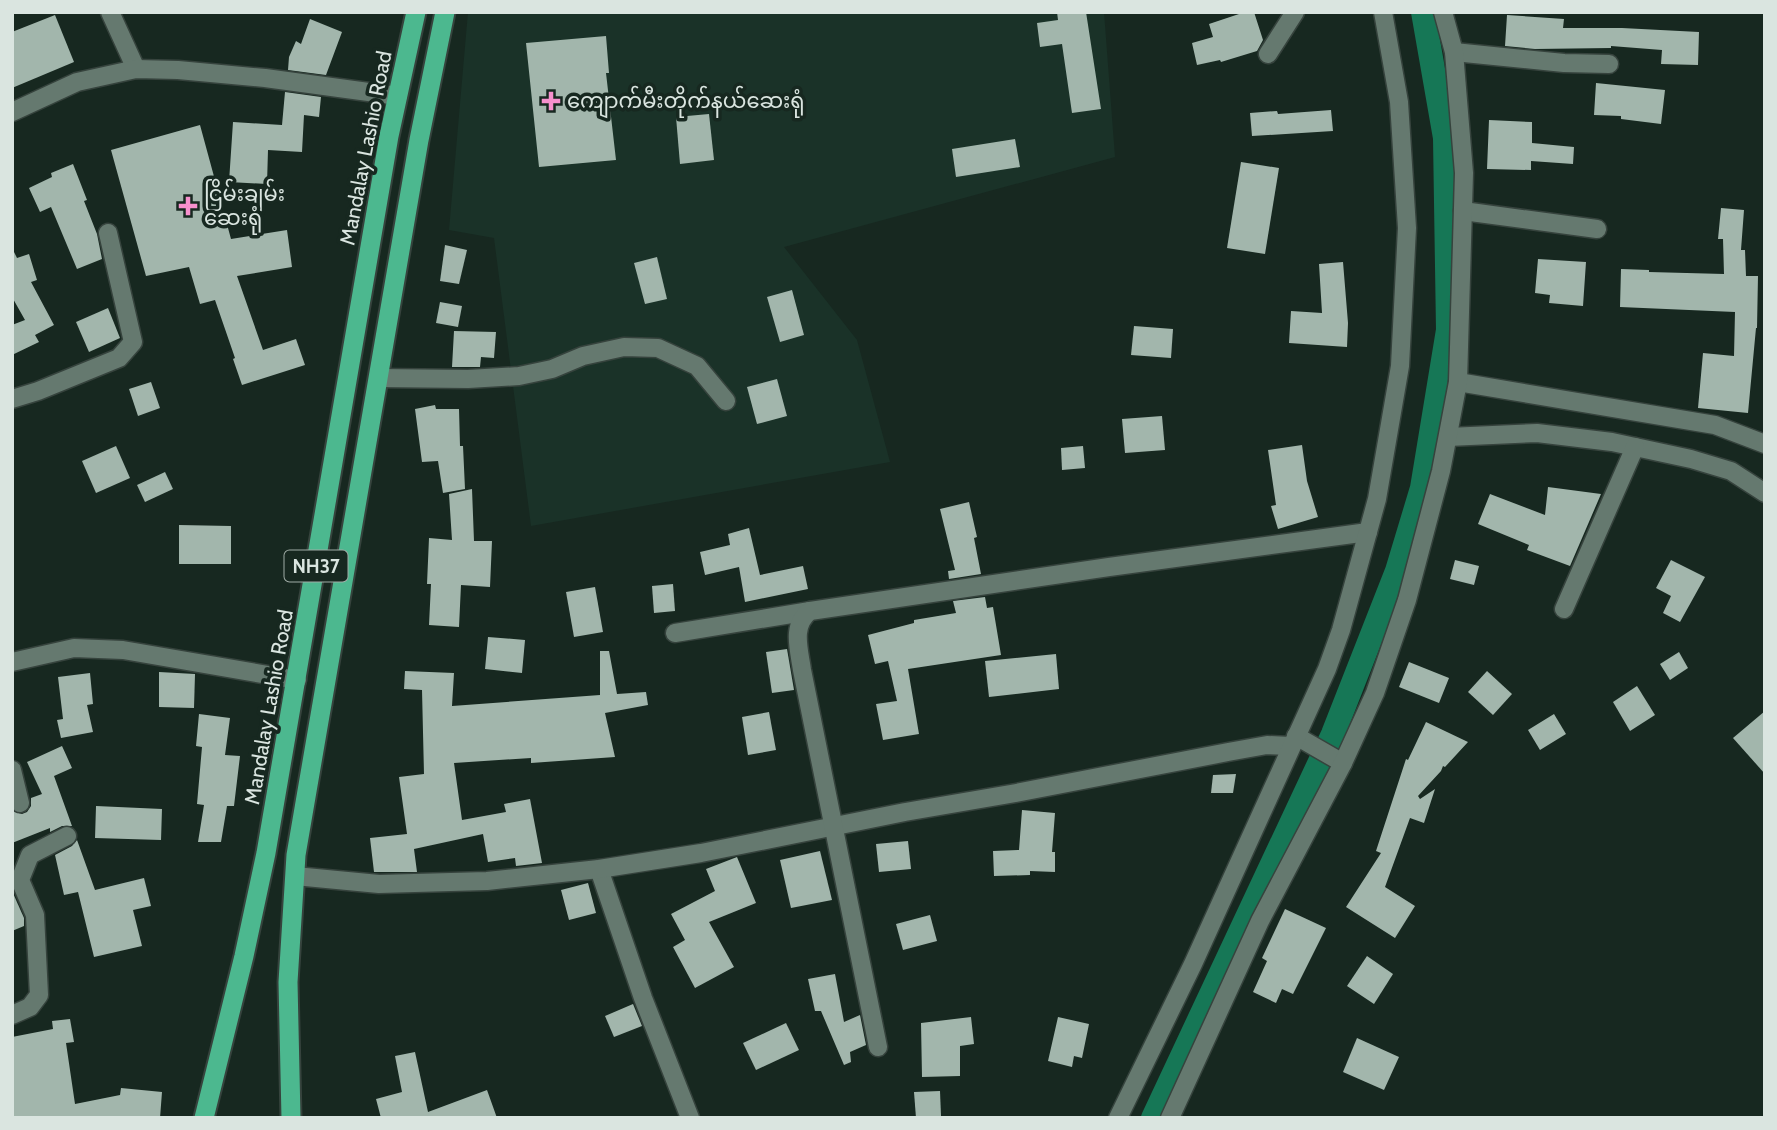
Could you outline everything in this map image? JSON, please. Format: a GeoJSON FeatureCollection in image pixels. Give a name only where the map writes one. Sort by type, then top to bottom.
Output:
{"type":"FeatureCollection","features":[{"type":"Feature","properties":{"kind":"highway","name":"Mandalay Lashio Road"},"geometry":{"type":"LineString","coordinates":[[204,1118],[266,853],[398,96],[416,12]]}},
{"type":"Feature","properties":{"kind":"highway","name":"NH37"},"geometry":{"type":"LineString","coordinates":[[291,1118],[288,982],[298,841],[419,140],[445,12]]}},
{"type":"Feature","properties":{"kind":"street"},"geometry":{"type":"LineString","coordinates":[[110,12],[136,69]]}},
{"type":"Feature","properties":{"kind":"street"},"geometry":{"type":"LineString","coordinates":[[1268,54],[1295,12]]}},
{"type":"Feature","properties":{"kind":"street"},"geometry":{"type":"LineString","coordinates":[[1118,1118],[1297,741],[1341,630],[1377,499],[1400,366],[1406,228],[1399,102],[1383,12]]}},
{"type":"Feature","properties":{"kind":"street"},"geometry":{"type":"LineString","coordinates":[[1170,1118],[1260,920],[1375,693],[1407,600],[1441,471],[1458,382],[1464,173],[1454,52],[1443,12]]}},
{"type":"Feature","properties":{"kind":"street"},"geometry":{"type":"LineString","coordinates":[[1454,52],[1564,64],[1609,64]]}},
{"type":"Feature","properties":{"kind":"street"},"geometry":{"type":"LineString","coordinates":[[12,112],[77,82],[136,69],[265,78],[398,96]]}},
{"type":"Feature","properties":{"kind":"street"},"geometry":{"type":"LineString","coordinates":[[1463,211],[1597,229]]}},
{"type":"Feature","properties":{"kind":"street"},"geometry":{"type":"LineString","coordinates":[[12,399],[119,358],[133,342],[108,233]]}},
{"type":"Feature","properties":{"kind":"street"},"geometry":{"type":"LineString","coordinates":[[378,378],[468,379],[519,376],[552,369],[583,356],[624,347],[658,348],[697,366],[726,401]]}},
{"type":"Feature","properties":{"kind":"street"},"geometry":{"type":"LineString","coordinates":[[1458,382],[1703,423],[1765,444]]}},
{"type":"Feature","properties":{"kind":"street"},"geometry":{"type":"LineString","coordinates":[[1448,436],[1537,433],[1612,442],[1731,471],[1765,493]]}},
{"type":"Feature","properties":{"kind":"street"},"geometry":{"type":"LineString","coordinates":[[1564,609],[1635,447]]}},
{"type":"Feature","properties":{"kind":"street"},"geometry":{"type":"LineString","coordinates":[[675,633],[1109,566],[1368,532]]}},
{"type":"Feature","properties":{"kind":"street"},"geometry":{"type":"LineString","coordinates":[[810,611],[802,617],[797,629],[802,670],[878,1047]]}},
{"type":"Feature","properties":{"kind":"street"},"geometry":{"type":"LineString","coordinates":[[12,662],[74,648],[122,650],[297,680]]}},
{"type":"Feature","properties":{"kind":"street"},"geometry":{"type":"LineString","coordinates":[[295,876],[379,884],[487,881],[599,869],[701,853],[1267,745],[1297,741],[1339,760]]}},
{"type":"Feature","properties":{"kind":"street"},"geometry":{"type":"LineString","coordinates":[[12,770],[20,803]]}},
{"type":"Feature","properties":{"kind":"street"},"geometry":{"type":"LineString","coordinates":[[12,1015],[30,1007],[39,995],[35,915],[20,880],[30,855],[67,836]]}},
{"type":"Feature","properties":{"kind":"street"},"geometry":{"type":"LineString","coordinates":[[599,869],[643,998],[690,1118]]}},
{"type":"Feature","properties":{"kind":"shaded area"},"geometry":{"type":"Polygon","coordinates":[[[468,12],[1104,12],[1115,157],[784,247],[857,340],[890,462],[531,526],[494,238],[449,230],[468,12]]]}},
{"type":"Feature","properties":{"kind":"building"},"geometry":{"type":"Polygon","coordinates":[[[1057,12],[1086,12],[1101,109],[1072,113],[1062,44],[1040,47],[1037,23],[1058,20],[1057,12]]]}},
{"type":"Feature","properties":{"kind":"building"},"geometry":{"type":"Polygon","coordinates":[[[1245,12],[1254,12],[1263,40],[1257,51],[1221,62],[1220,60],[1197,65],[1192,43],[1213,37],[1209,24],[1245,12]]]}},
{"type":"Feature","properties":{"kind":"building"},"geometry":{"type":"Polygon","coordinates":[[[55,15],[74,62],[12,88],[12,32],[55,15]]]}},
{"type":"Feature","properties":{"kind":"building"},"geometry":{"type":"Polygon","coordinates":[[[1507,15],[1564,19],[1563,28],[1699,32],[1698,65],[1661,64],[1662,50],[1611,46],[1535,49],[1505,46],[1507,15]]]}},
{"type":"Feature","properties":{"kind":"building"},"geometry":{"type":"Polygon","coordinates":[[[310,19],[342,32],[326,75],[288,70],[289,57],[296,41],[301,44],[310,19]]]}},
{"type":"Feature","properties":{"kind":"building"},"geometry":{"type":"Polygon","coordinates":[[[606,36],[609,73],[606,73],[616,160],[539,167],[526,43],[606,36]]]}},
{"type":"Feature","properties":{"kind":"building"},"geometry":{"type":"Polygon","coordinates":[[[1596,83],[1665,90],[1661,124],[1621,119],[1621,116],[1594,115],[1596,83]]]}},
{"type":"Feature","properties":{"kind":"building"},"geometry":{"type":"Polygon","coordinates":[[[285,92],[321,97],[319,117],[304,115],[302,152],[268,150],[267,184],[229,182],[233,122],[282,125],[285,92]]]}},
{"type":"Feature","properties":{"kind":"building"},"geometry":{"type":"Polygon","coordinates":[[[1331,110],[1333,131],[1252,136],[1250,113],[1331,110]]]}},
{"type":"Feature","properties":{"kind":"building"},"geometry":{"type":"Polygon","coordinates":[[[709,114],[714,160],[680,164],[676,117],[709,114]]]}},
{"type":"Feature","properties":{"kind":"building"},"geometry":{"type":"Polygon","coordinates":[[[1489,120],[1532,122],[1532,143],[1574,147],[1573,164],[1531,161],[1531,170],[1487,169],[1489,120]]]}},
{"type":"Feature","properties":{"kind":"building"},"geometry":{"type":"Polygon","coordinates":[[[200,125],[231,239],[287,230],[292,267],[237,276],[263,350],[296,339],[305,365],[242,385],[215,300],[200,304],[189,267],[146,276],[111,150],[200,125]]]}},
{"type":"Feature","properties":{"kind":"building"},"geometry":{"type":"Polygon","coordinates":[[[1015,139],[1020,167],[956,177],[952,149],[1015,139]]]}},
{"type":"Feature","properties":{"kind":"building"},"geometry":{"type":"Polygon","coordinates":[[[1241,162],[1279,168],[1265,254],[1227,248],[1241,162]]]}},
{"type":"Feature","properties":{"kind":"building"},"geometry":{"type":"Polygon","coordinates":[[[73,164],[87,200],[84,201],[97,234],[102,259],[77,269],[51,207],[40,212],[29,188],[52,177],[51,173],[73,164]]]}},
{"type":"Feature","properties":{"kind":"building"},"geometry":{"type":"Polygon","coordinates":[[[1721,208],[1744,210],[1741,250],[1745,250],[1746,276],[1758,276],[1757,328],[1748,413],[1698,408],[1703,353],[1734,356],[1735,312],[1620,307],[1621,269],[1724,274],[1723,239],[1718,239],[1721,208]]]}},
{"type":"Feature","properties":{"kind":"building"},"geometry":{"type":"Polygon","coordinates":[[[445,245],[467,250],[459,284],[440,281],[445,245]]]}},
{"type":"Feature","properties":{"kind":"building"},"geometry":{"type":"Polygon","coordinates":[[[12,248],[17,258],[29,254],[37,280],[31,282],[54,325],[35,335],[39,342],[12,355],[12,325],[25,320],[12,297],[12,248]]]}},
{"type":"Feature","properties":{"kind":"building"},"geometry":{"type":"Polygon","coordinates":[[[657,257],[667,299],[645,304],[634,263],[657,257]]]}},
{"type":"Feature","properties":{"kind":"building"},"geometry":{"type":"Polygon","coordinates":[[[1538,259],[1586,262],[1583,306],[1549,303],[1550,295],[1535,293],[1538,259]]]}},
{"type":"Feature","properties":{"kind":"building"},"geometry":{"type":"Polygon","coordinates":[[[1343,262],[1348,323],[1347,347],[1289,343],[1291,311],[1322,313],[1319,264],[1343,262]]]}},
{"type":"Feature","properties":{"kind":"building"},"geometry":{"type":"Polygon","coordinates":[[[792,290],[804,335],[780,342],[767,297],[792,290]]]}},
{"type":"Feature","properties":{"kind":"building"},"geometry":{"type":"Polygon","coordinates":[[[440,302],[462,306],[458,327],[436,323],[440,302]]]}},
{"type":"Feature","properties":{"kind":"building"},"geometry":{"type":"Polygon","coordinates":[[[108,308],[120,338],[89,352],[76,322],[108,308]]]}},
{"type":"Feature","properties":{"kind":"building"},"geometry":{"type":"Polygon","coordinates":[[[1134,326],[1173,329],[1171,358],[1131,355],[1134,326]]]}},
{"type":"Feature","properties":{"kind":"building"},"geometry":{"type":"Polygon","coordinates":[[[454,331],[496,332],[494,358],[481,357],[480,367],[452,367],[454,331]]]}},
{"type":"Feature","properties":{"kind":"building"},"geometry":{"type":"Polygon","coordinates":[[[777,379],[787,416],[757,424],[747,387],[777,379]]]}},
{"type":"Feature","properties":{"kind":"building"},"geometry":{"type":"Polygon","coordinates":[[[151,382],[160,408],[138,416],[129,389],[151,382]]]}},
{"type":"Feature","properties":{"kind":"building"},"geometry":{"type":"Polygon","coordinates":[[[435,405],[436,409],[459,409],[465,489],[443,493],[438,461],[422,462],[415,409],[435,405]]]}},
{"type":"Feature","properties":{"kind":"building"},"geometry":{"type":"Polygon","coordinates":[[[1162,416],[1165,450],[1125,453],[1122,419],[1162,416]]]}},
{"type":"Feature","properties":{"kind":"building"},"geometry":{"type":"Polygon","coordinates":[[[1302,445],[1307,481],[1318,517],[1278,529],[1271,506],[1276,505],[1268,450],[1302,445]]]}},
{"type":"Feature","properties":{"kind":"building"},"geometry":{"type":"Polygon","coordinates":[[[116,446],[130,478],[96,493],[82,461],[116,446]]]}},
{"type":"Feature","properties":{"kind":"building"},"geometry":{"type":"Polygon","coordinates":[[[1083,446],[1085,468],[1062,470],[1061,448],[1083,446]]]}},
{"type":"Feature","properties":{"kind":"building"},"geometry":{"type":"Polygon","coordinates":[[[165,472],[173,489],[145,502],[137,485],[165,472]]]}},
{"type":"Feature","properties":{"kind":"building"},"geometry":{"type":"Polygon","coordinates":[[[1548,487],[1601,494],[1570,566],[1527,550],[1529,545],[1478,524],[1490,494],[1545,515],[1548,487]]]}},
{"type":"Feature","properties":{"kind":"building"},"geometry":{"type":"Polygon","coordinates":[[[472,489],[474,541],[492,541],[490,587],[461,585],[459,627],[429,625],[429,538],[452,540],[449,494],[472,489]]]}},
{"type":"Feature","properties":{"kind":"building"},"geometry":{"type":"Polygon","coordinates":[[[969,502],[977,537],[974,538],[981,574],[949,579],[948,571],[955,570],[940,509],[969,502]]]}},
{"type":"Feature","properties":{"kind":"building"},"geometry":{"type":"Polygon","coordinates":[[[179,525],[231,526],[231,564],[179,564],[179,525]]]}},
{"type":"Feature","properties":{"kind":"building"},"geometry":{"type":"Polygon","coordinates":[[[749,528],[760,575],[803,566],[808,589],[745,602],[739,567],[705,575],[700,552],[730,545],[728,534],[749,528]]]}},
{"type":"Feature","properties":{"kind":"building"},"geometry":{"type":"Polygon","coordinates":[[[1455,560],[1479,566],[1474,585],[1450,579],[1455,560]]]}},
{"type":"Feature","properties":{"kind":"building"},"geometry":{"type":"Polygon","coordinates":[[[1671,560],[1705,577],[1680,622],[1663,613],[1671,596],[1656,588],[1671,560]]]}},
{"type":"Feature","properties":{"kind":"building"},"geometry":{"type":"Polygon","coordinates":[[[673,584],[675,611],[654,613],[652,586],[673,584]]]}},
{"type":"Feature","properties":{"kind":"building"},"geometry":{"type":"Polygon","coordinates":[[[595,587],[603,632],[574,637],[566,592],[595,587]]]}},
{"type":"Feature","properties":{"kind":"building"},"geometry":{"type":"Polygon","coordinates":[[[985,597],[987,608],[993,607],[1001,655],[908,669],[919,734],[883,740],[876,704],[897,701],[888,661],[875,664],[868,635],[914,623],[914,620],[956,613],[953,601],[985,597]]]}},
{"type":"Feature","properties":{"kind":"building"},"geometry":{"type":"Polygon","coordinates":[[[488,637],[525,640],[522,673],[485,669],[488,637]]]}},
{"type":"Feature","properties":{"kind":"building"},"geometry":{"type":"Polygon","coordinates":[[[787,649],[794,690],[772,693],[766,652],[787,649]]]}},
{"type":"Feature","properties":{"kind":"building"},"geometry":{"type":"Polygon","coordinates":[[[600,651],[609,651],[617,694],[646,692],[648,705],[605,713],[615,757],[531,763],[531,758],[454,763],[462,820],[506,812],[504,804],[530,799],[542,863],[516,866],[515,858],[488,862],[483,834],[414,849],[417,872],[374,872],[370,838],[407,834],[399,777],[424,774],[422,690],[404,689],[405,671],[454,673],[452,706],[600,695],[600,651]]]}},
{"type":"Feature","properties":{"kind":"building"},"geometry":{"type":"Polygon","coordinates":[[[1679,652],[1688,668],[1670,680],[1660,664],[1679,652]]]}},
{"type":"Feature","properties":{"kind":"building"},"geometry":{"type":"Polygon","coordinates":[[[1056,654],[1059,689],[989,697],[985,661],[1056,654]]]}},
{"type":"Feature","properties":{"kind":"building"},"geometry":{"type":"Polygon","coordinates":[[[1409,662],[1449,678],[1439,703],[1399,687],[1409,662]]]}},
{"type":"Feature","properties":{"kind":"building"},"geometry":{"type":"Polygon","coordinates":[[[1487,671],[1512,694],[1493,715],[1468,692],[1487,671]]]}},
{"type":"Feature","properties":{"kind":"building"},"geometry":{"type":"Polygon","coordinates":[[[159,672],[195,674],[194,708],[159,707],[159,672]]]}},
{"type":"Feature","properties":{"kind":"building"},"geometry":{"type":"Polygon","coordinates":[[[90,673],[93,704],[87,705],[93,732],[61,738],[57,720],[63,719],[58,677],[90,673]]]}},
{"type":"Feature","properties":{"kind":"building"},"geometry":{"type":"Polygon","coordinates":[[[1637,686],[1655,715],[1630,731],[1613,702],[1637,686]]]}},
{"type":"Feature","properties":{"kind":"building"},"geometry":{"type":"Polygon","coordinates":[[[1765,711],[1765,774],[1733,738],[1765,711]]]}},
{"type":"Feature","properties":{"kind":"building"},"geometry":{"type":"Polygon","coordinates":[[[769,712],[776,750],[748,755],[742,717],[769,712]]]}},
{"type":"Feature","properties":{"kind":"building"},"geometry":{"type":"Polygon","coordinates":[[[199,714],[230,718],[225,755],[240,756],[234,806],[227,806],[221,842],[198,842],[204,805],[197,804],[202,747],[196,746],[199,714]]]}},
{"type":"Feature","properties":{"kind":"building"},"geometry":{"type":"Polygon","coordinates":[[[1554,714],[1566,734],[1540,750],[1528,730],[1554,714]]]}},
{"type":"Feature","properties":{"kind":"building"},"geometry":{"type":"Polygon","coordinates":[[[1426,722],[1468,742],[1418,796],[1420,799],[1435,789],[1424,823],[1410,818],[1385,887],[1415,906],[1395,938],[1346,907],[1381,853],[1376,851],[1406,759],[1408,760],[1426,722]]]}},
{"type":"Feature","properties":{"kind":"building"},"geometry":{"type":"Polygon","coordinates":[[[62,746],[72,768],[54,776],[72,826],[62,826],[50,832],[50,828],[12,843],[12,811],[22,814],[27,812],[31,806],[31,798],[42,794],[27,762],[62,746]]]}},
{"type":"Feature","properties":{"kind":"building"},"geometry":{"type":"Polygon","coordinates":[[[1236,774],[1233,793],[1211,793],[1213,775],[1236,774]]]}},
{"type":"Feature","properties":{"kind":"building"},"geometry":{"type":"Polygon","coordinates":[[[96,806],[162,809],[161,840],[95,838],[96,806]]]}},
{"type":"Feature","properties":{"kind":"building"},"geometry":{"type":"Polygon","coordinates":[[[1022,810],[1055,813],[1052,852],[1055,852],[1055,872],[1030,871],[1030,875],[994,876],[993,851],[1019,850],[1022,810]]]}},
{"type":"Feature","properties":{"kind":"building"},"geometry":{"type":"Polygon","coordinates":[[[77,840],[95,890],[144,878],[151,906],[133,910],[142,946],[94,957],[78,892],[64,895],[55,855],[72,846],[77,840]]]}},
{"type":"Feature","properties":{"kind":"building"},"geometry":{"type":"Polygon","coordinates":[[[908,841],[911,869],[879,872],[876,844],[908,841]]]}},
{"type":"Feature","properties":{"kind":"building"},"geometry":{"type":"Polygon","coordinates":[[[820,851],[832,900],[791,908],[780,860],[820,851]]]}},
{"type":"Feature","properties":{"kind":"building"},"geometry":{"type":"Polygon","coordinates":[[[737,857],[756,903],[709,922],[734,967],[695,988],[673,947],[685,940],[671,914],[715,891],[706,869],[737,857]]]}},
{"type":"Feature","properties":{"kind":"building"},"geometry":{"type":"Polygon","coordinates":[[[588,883],[596,913],[569,920],[561,890],[588,883]]]}},
{"type":"Feature","properties":{"kind":"building"},"geometry":{"type":"Polygon","coordinates":[[[12,891],[24,918],[24,926],[12,931],[12,891]]]}},
{"type":"Feature","properties":{"kind":"building"},"geometry":{"type":"Polygon","coordinates":[[[1285,909],[1326,928],[1293,994],[1282,989],[1276,1003],[1253,992],[1267,961],[1262,958],[1285,909]]]}},
{"type":"Feature","properties":{"kind":"building"},"geometry":{"type":"Polygon","coordinates":[[[930,915],[937,941],[903,950],[896,924],[930,915]]]}},
{"type":"Feature","properties":{"kind":"building"},"geometry":{"type":"Polygon","coordinates":[[[1367,956],[1393,974],[1374,1004],[1347,986],[1367,956]]]}},
{"type":"Feature","properties":{"kind":"building"},"geometry":{"type":"Polygon","coordinates":[[[835,974],[844,1022],[860,1015],[866,1045],[850,1052],[851,1062],[844,1065],[821,1011],[815,1011],[808,979],[835,974]]]}},
{"type":"Feature","properties":{"kind":"building"},"geometry":{"type":"Polygon","coordinates":[[[633,1004],[642,1026],[614,1037],[605,1016],[633,1004]]]}},
{"type":"Feature","properties":{"kind":"building"},"geometry":{"type":"Polygon","coordinates":[[[971,1017],[974,1044],[960,1046],[960,1076],[922,1077],[921,1023],[971,1017]]]}},
{"type":"Feature","properties":{"kind":"building"},"geometry":{"type":"Polygon","coordinates":[[[1058,1017],[1089,1024],[1082,1058],[1074,1056],[1072,1067],[1048,1061],[1058,1017]]]}},
{"type":"Feature","properties":{"kind":"building"},"geometry":{"type":"Polygon","coordinates":[[[70,1019],[74,1042],[66,1043],[75,1104],[120,1095],[121,1088],[162,1092],[160,1118],[12,1118],[12,1037],[53,1029],[52,1021],[70,1019]]]}},
{"type":"Feature","properties":{"kind":"building"},"geometry":{"type":"Polygon","coordinates":[[[786,1023],[799,1050],[756,1070],[743,1043],[786,1023]]]}},
{"type":"Feature","properties":{"kind":"building"},"geometry":{"type":"Polygon","coordinates":[[[1357,1038],[1399,1057],[1384,1090],[1343,1072],[1357,1038]]]}},
{"type":"Feature","properties":{"kind":"building"},"geometry":{"type":"Polygon","coordinates":[[[415,1052],[428,1112],[487,1090],[497,1118],[381,1118],[376,1099],[402,1092],[395,1056],[415,1052]]]}},
{"type":"Feature","properties":{"kind":"building"},"geometry":{"type":"Polygon","coordinates":[[[940,1091],[941,1116],[916,1118],[914,1092],[940,1091]]]}},
{"type":"Feature","properties":{"kind":"waterway"},"geometry":{"type":"LineString","coordinates":[[1153,1118],[1333,734],[1397,571],[1422,488],[1448,330],[1445,138],[1423,12]]}},
{"type":"Feature","properties":{"kind":"place","name":"ကျောက်မီးတိုက်နယ်ဆေးရုံ"},"geometry":{"type":"Point","coordinates":[551,101]}},
{"type":"Feature","properties":{"kind":"place","name":"ငြိမ်းချမ်း ဆေးရုံ"},"geometry":{"type":"Point","coordinates":[188,206]}}]}
